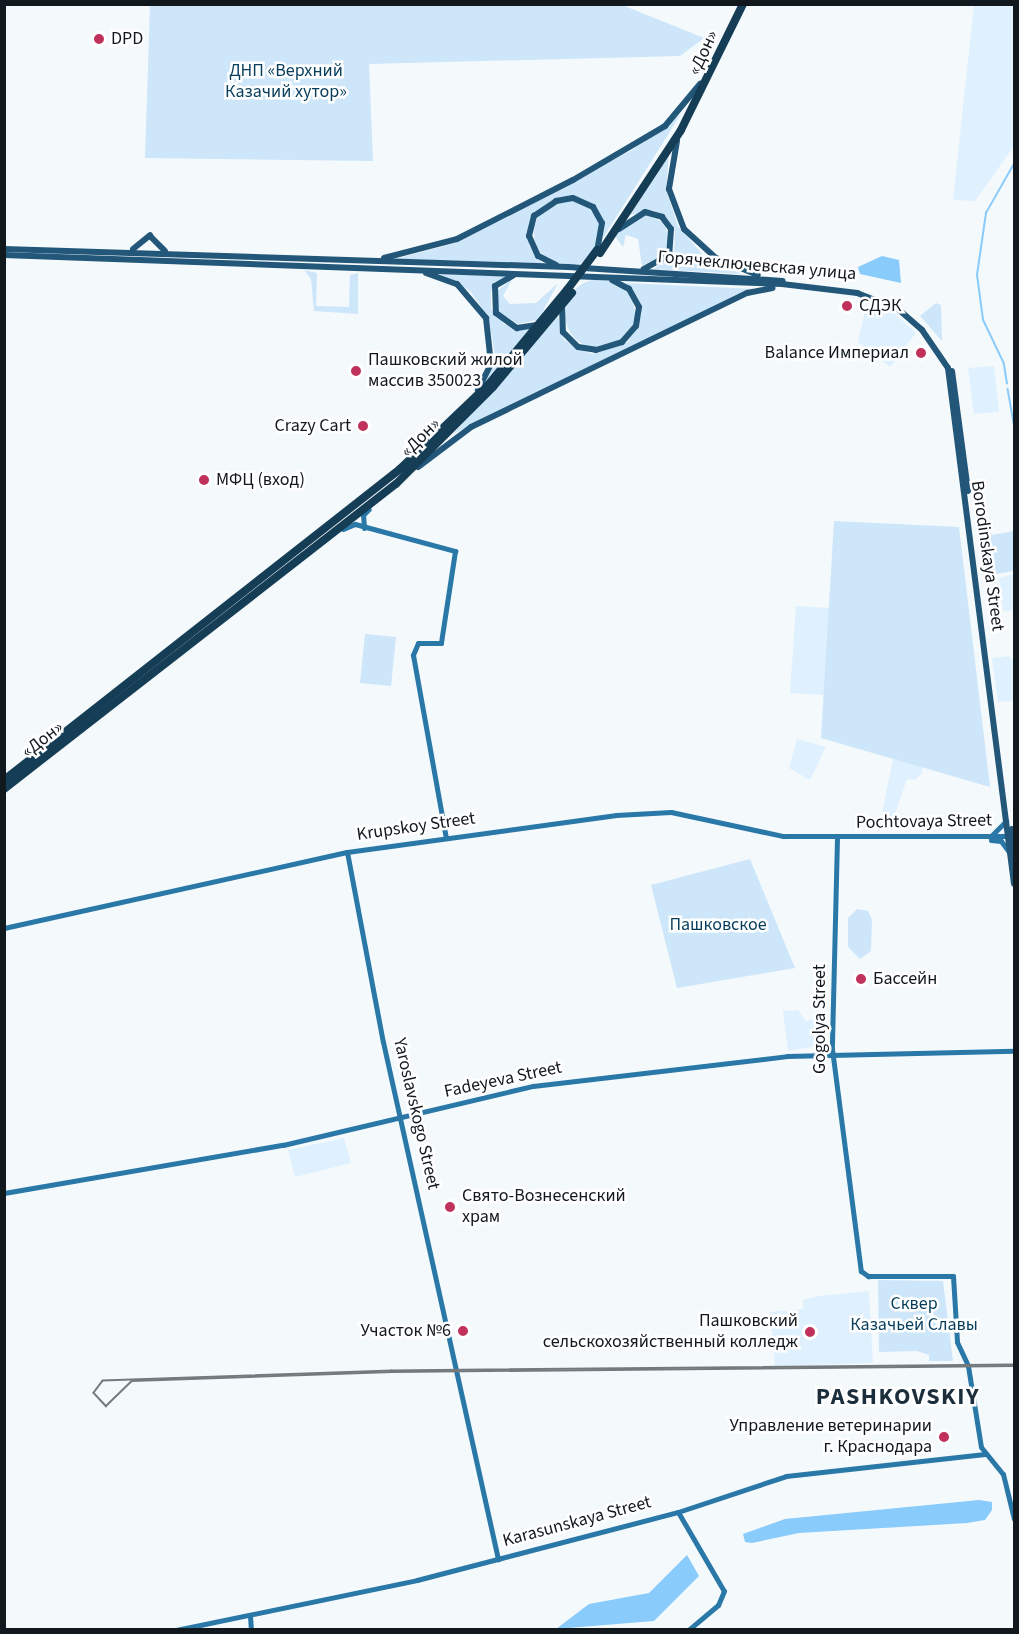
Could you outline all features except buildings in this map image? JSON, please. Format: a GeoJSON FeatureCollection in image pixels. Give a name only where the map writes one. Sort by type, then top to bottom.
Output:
{"type":"FeatureCollection","features":[{"type":"Feature","properties":{"kind":"highway","name":"«Дон»"},"geometry":{"type":"LineString","coordinates":[[599,251],[661,157],[704,78],[738,4]]}},
{"type":"Feature","properties":{"kind":"highway","name":"«Дон»"},"geometry":{"type":"LineString","coordinates":[[4,780],[377,489],[474,399],[569,291],[599,251],[681,130],[743,4]]}},
{"type":"Feature","properties":{"kind":"highway","name":"«Дон»"},"geometry":{"type":"LineString","coordinates":[[4,789],[396,484],[493,387],[562,305],[569,291]]}},
{"type":"Feature","properties":{"kind":"main road"},"geometry":{"type":"LineString","coordinates":[[354,260],[439,246],[573,180],[665,126],[704,78]]}},
{"type":"Feature","properties":{"kind":"main road"},"geometry":{"type":"LineString","coordinates":[[681,130],[668,174],[671,201],[684,229],[716,258],[779,280]]}},
{"type":"Feature","properties":{"kind":"main road"},"geometry":{"type":"LineString","coordinates":[[599,251],[602,223],[584,200],[556,201],[534,216],[530,244],[543,260],[610,270]]}},
{"type":"Feature","properties":{"kind":"main road"},"geometry":{"type":"LineString","coordinates":[[599,251],[631,217],[652,213],[667,223],[674,242],[663,261],[621,270]]}},
{"type":"Feature","properties":{"kind":"main road"},"geometry":{"type":"LineString","coordinates":[[6,251],[134,249],[150,235],[163,250],[294,261]]}},
{"type":"Feature","properties":{"kind":"main road"},"geometry":{"type":"LineString","coordinates":[[6,251],[239,256]]}},
{"type":"Feature","properties":{"kind":"main road"},"geometry":{"type":"LineString","coordinates":[[6,251],[52,256],[160,261],[294,261]]}},
{"type":"Feature","properties":{"kind":"main road"},"geometry":{"type":"LineString","coordinates":[[52,256],[149,253],[160,261]]}},
{"type":"Feature","properties":{"kind":"main road","name":"Горячеключевская улица"},"geometry":{"type":"LineString","coordinates":[[294,261],[354,260],[621,270],[779,280],[858,289],[910,315]]}},
{"type":"Feature","properties":{"kind":"main road","name":"Горячеключевская улица"},"geometry":{"type":"LineString","coordinates":[[294,261],[369,268],[528,273],[831,290],[875,298],[910,315]]}},
{"type":"Feature","properties":{"kind":"main road"},"geometry":{"type":"LineString","coordinates":[[369,268],[424,272],[457,284],[482,310],[491,339],[491,364],[482,386],[377,489]]}},
{"type":"Feature","properties":{"kind":"main road"},"geometry":{"type":"LineString","coordinates":[[528,273],[511,275],[495,286],[496,313],[524,328],[548,315]]}},
{"type":"Feature","properties":{"kind":"main road"},"geometry":{"type":"LineString","coordinates":[[552,275],[617,282],[636,297],[639,317],[622,342],[587,350],[565,335],[562,305]]}},
{"type":"Feature","properties":{"kind":"main road"},"geometry":{"type":"LineString","coordinates":[[396,484],[471,427],[747,293],[767,288],[831,290]]}},
{"type":"Feature","properties":{"kind":"main road","name":"Borodinskaya Street"},"geometry":{"type":"LineString","coordinates":[[910,315],[948,368],[1010,836]]}},
{"type":"Feature","properties":{"kind":"main road","name":"Borodinskaya Street"},"geometry":{"type":"LineString","coordinates":[[910,315],[950,363],[1010,836],[1014,884]]}},
{"type":"Feature","properties":{"kind":"street"},"geometry":{"type":"LineString","coordinates":[[364,528],[363,515],[385,493]]}},
{"type":"Feature","properties":{"kind":"street"},"geometry":{"type":"LineString","coordinates":[[298,561],[348,526],[455,551],[441,643],[423,642],[415,648],[413,666],[446,838]]}},
{"type":"Feature","properties":{"kind":"street","name":"Krupskoy Street"},"geometry":{"type":"LineString","coordinates":[[4,928],[347,852],[655,811],[773,835],[837,838]]}},
{"type":"Feature","properties":{"kind":"street"},"geometry":{"type":"LineString","coordinates":[[989,838],[1007,820]]}},
{"type":"Feature","properties":{"kind":"street","name":"Pochtovaya Street"},"geometry":{"type":"LineString","coordinates":[[837,838],[980,839],[1010,836]]}},
{"type":"Feature","properties":{"kind":"street","name":"Gogolya Street"},"geometry":{"type":"LineString","coordinates":[[837,838],[832,1055],[861,1271],[868,1276],[952,1276],[957,1342],[968,1366],[985,1454]]}},
{"type":"Feature","properties":{"kind":"street"},"geometry":{"type":"LineString","coordinates":[[980,839],[1001,842],[1012,855]]}},
{"type":"Feature","properties":{"kind":"street","name":"Yaroslavskogo Street"},"geometry":{"type":"LineString","coordinates":[[347,852],[401,1117],[498,1559]]}},
{"type":"Feature","properties":{"kind":"street","name":"Fadeyeva Street"},"geometry":{"type":"LineString","coordinates":[[4,1193],[283,1144],[533,1086],[832,1055],[1014,1051]]}},
{"type":"Feature","properties":{"kind":"street"},"geometry":{"type":"LineString","coordinates":[[985,1454],[1003,1474],[1014,1520]]}},
{"type":"Feature","properties":{"kind":"street","name":"Karasunskaya Street"},"geometry":{"type":"LineString","coordinates":[[176,1629],[250,1616],[498,1559],[678,1512],[786,1476],[985,1454]]}},
{"type":"Feature","properties":{"kind":"street"},"geometry":{"type":"LineString","coordinates":[[678,1512],[719,1574],[723,1600],[688,1629]]}},
{"type":"Feature","properties":{"kind":"street"},"geometry":{"type":"LineString","coordinates":[[250,1616],[251,1629]]}},
{"type":"Feature","properties":{"kind":"shaded area"},"geometry":{"type":"Polygon","coordinates":[[[974,5],[1014,5],[1014,146],[975,201],[953,200],[974,5]]]}},
{"type":"Feature","properties":{"kind":"shaded area"},"geometry":{"type":"Polygon","coordinates":[[[867,302],[892,311],[916,333],[890,367],[858,342],[867,302]]]}},
{"type":"Feature","properties":{"kind":"shaded area"},"geometry":{"type":"Polygon","coordinates":[[[994,366],[999,412],[974,414],[968,368],[994,366]]]}},
{"type":"Feature","properties":{"kind":"shaded area"},"geometry":{"type":"Polygon","coordinates":[[[1014,574],[1014,610],[1003,611],[999,578],[1014,574]]]}},
{"type":"Feature","properties":{"kind":"shaded area"},"geometry":{"type":"Polygon","coordinates":[[[796,606],[830,608],[826,695],[790,693],[796,606]]]}},
{"type":"Feature","properties":{"kind":"shaded area"},"geometry":{"type":"Polygon","coordinates":[[[1009,656],[1014,661],[1014,701],[998,702],[992,658],[1009,656]]]}},
{"type":"Feature","properties":{"kind":"shaded area"},"geometry":{"type":"Polygon","coordinates":[[[797,739],[826,747],[810,780],[789,768],[797,739]]]}},
{"type":"Feature","properties":{"kind":"shaded area"},"geometry":{"type":"Polygon","coordinates":[[[893,759],[923,766],[922,773],[915,780],[907,779],[890,828],[879,828],[893,759]]]}},
{"type":"Feature","properties":{"kind":"shaded area"},"geometry":{"type":"Polygon","coordinates":[[[798,1010],[806,1021],[824,1017],[828,1044],[788,1051],[783,1011],[798,1010]]]}},
{"type":"Feature","properties":{"kind":"shaded area"},"geometry":{"type":"Polygon","coordinates":[[[344,1138],[351,1163],[295,1177],[288,1150],[344,1138]]]}},
{"type":"Feature","properties":{"kind":"shaded area","name":"Пашковский сельскохозяйственный колледж"},"geometry":{"type":"Polygon","coordinates":[[[869,1291],[873,1363],[775,1366],[770,1312],[803,1309],[803,1300],[819,1296],[869,1291]]]}},
{"type":"Feature","properties":{"kind":"green space","name":"ДНП «Верхний Казачий хутор»"},"geometry":{"type":"Polygon","coordinates":[[[150,5],[622,5],[704,38],[680,56],[369,64],[373,161],[145,158],[150,5]]]}},
{"type":"Feature","properties":{"kind":"green space"},"geometry":{"type":"Polygon","coordinates":[[[681,114],[603,238],[604,222],[594,206],[574,197],[552,200],[533,216],[529,245],[542,263],[396,259],[455,243],[634,149],[681,114]]]}},
{"type":"Feature","properties":{"kind":"green space"},"geometry":{"type":"Polygon","coordinates":[[[669,153],[666,190],[678,226],[704,256],[741,274],[654,269],[674,252],[675,228],[654,210],[630,215],[669,153]]]}},
{"type":"Feature","properties":{"kind":"green space"},"geometry":{"type":"Polygon","coordinates":[[[567,200],[580,203],[590,210],[597,220],[600,233],[597,246],[590,256],[580,263],[567,266],[554,263],[544,256],[537,246],[534,233],[537,220],[544,210],[554,203],[567,200]]]}},
{"type":"Feature","properties":{"kind":"green space"},"geometry":{"type":"Polygon","coordinates":[[[647,215],[665,223],[670,251],[642,266],[638,239],[626,235],[623,247],[615,236],[629,220],[647,215]]]}},
{"type":"Feature","properties":{"kind":"green space"},"geometry":{"type":"Polygon","coordinates":[[[304,270],[317,273],[316,306],[349,307],[350,275],[358,273],[358,314],[314,311],[311,279],[304,270]]]}},
{"type":"Feature","properties":{"kind":"green space"},"geometry":{"type":"Polygon","coordinates":[[[440,274],[505,276],[491,291],[491,308],[504,324],[533,330],[483,387],[495,356],[489,318],[470,291],[440,274]]]}},
{"type":"Feature","properties":{"kind":"green space"},"geometry":{"type":"Polygon","coordinates":[[[512,279],[503,296],[510,304],[536,303],[558,283],[538,320],[518,324],[500,314],[495,293],[512,279]]]}},
{"type":"Feature","properties":{"kind":"green space"},"geometry":{"type":"Polygon","coordinates":[[[600,279],[613,282],[625,289],[632,301],[635,314],[632,327],[625,339],[613,346],[600,349],[587,346],[575,339],[568,327],[565,314],[568,301],[575,289],[587,282],[600,279]]]}},
{"type":"Feature","properties":{"kind":"green space"},"geometry":{"type":"Polygon","coordinates":[[[626,283],[756,289],[453,434],[558,316],[564,339],[577,349],[593,354],[628,342],[642,314],[626,283]]]}},
{"type":"Feature","properties":{"kind":"green space"},"geometry":{"type":"Polygon","coordinates":[[[936,303],[941,305],[942,341],[920,316],[936,303]]]}},
{"type":"Feature","properties":{"kind":"green space"},"geometry":{"type":"Polygon","coordinates":[[[979,510],[992,535],[1014,531],[1014,571],[985,576],[975,511],[979,510]]]}},
{"type":"Feature","properties":{"kind":"green space"},"geometry":{"type":"Polygon","coordinates":[[[834,521],[959,527],[990,787],[821,738],[834,521]]]}},
{"type":"Feature","properties":{"kind":"green space"},"geometry":{"type":"Polygon","coordinates":[[[365,634],[396,637],[391,686],[360,683],[365,634]]]}},
{"type":"Feature","properties":{"kind":"green space","name":"Пашковское"},"geometry":{"type":"Polygon","coordinates":[[[750,859],[795,968],[677,988],[651,885],[750,859]]]}},
{"type":"Feature","properties":{"kind":"green space"},"geometry":{"type":"Polygon","coordinates":[[[857,909],[868,911],[872,920],[871,951],[860,959],[848,947],[848,918],[857,909]]]}},
{"type":"Feature","properties":{"kind":"green space","name":"Сквер Казачьей Славы"},"geometry":{"type":"Polygon","coordinates":[[[878,1280],[943,1281],[953,1361],[929,1361],[929,1355],[917,1351],[879,1352],[878,1280]]]}},
{"type":"Feature","properties":{"kind":"water"},"geometry":{"type":"Polygon","coordinates":[[[882,256],[899,260],[901,283],[860,274],[858,267],[882,256]]]}},
{"type":"Feature","properties":{"kind":"water"},"geometry":{"type":"Polygon","coordinates":[[[979,1500],[992,1502],[992,1510],[985,1520],[967,1523],[799,1533],[752,1543],[745,1542],[743,1534],[785,1519],[979,1500]]]}},
{"type":"Feature","properties":{"kind":"water"},"geometry":{"type":"Polygon","coordinates":[[[687,1555],[699,1576],[654,1621],[556,1629],[589,1604],[649,1593],[687,1555]]]}},
{"type":"Feature","properties":{"kind":"waterway"},"geometry":{"type":"LineString","coordinates":[[1007,384],[1004,364],[983,320],[977,275],[986,213],[1014,164]]}},
{"type":"Feature","properties":{"kind":"waterway"},"geometry":{"type":"LineString","coordinates":[[1008,389],[1014,422]]}},
{"type":"Feature","properties":{"kind":"tram line"},"geometry":{"type":"LineString","coordinates":[[1014,1365],[392,1371],[103,1381],[94,1393],[106,1406],[132,1381],[392,1372],[1014,1366]]}},
{"type":"Feature","properties":{"kind":"place","name":"DPD"},"geometry":{"type":"Point","coordinates":[99,39]}},
{"type":"Feature","properties":{"kind":"place","name":"СДЭК"},"geometry":{"type":"Point","coordinates":[847,306]}},
{"type":"Feature","properties":{"kind":"place","name":"Balance Империал"},"geometry":{"type":"Point","coordinates":[921,353]}},
{"type":"Feature","properties":{"kind":"place","name":"Пашковский жилой массив 350023"},"geometry":{"type":"Point","coordinates":[356,371]}},
{"type":"Feature","properties":{"kind":"place","name":"Crazy Cart"},"geometry":{"type":"Point","coordinates":[363,426]}},
{"type":"Feature","properties":{"kind":"place","name":"МФЦ (вход)"},"geometry":{"type":"Point","coordinates":[204,480]}},
{"type":"Feature","properties":{"kind":"place","name":"Бассейн"},"geometry":{"type":"Point","coordinates":[861,979]}},
{"type":"Feature","properties":{"kind":"place","name":"Свято-Вознесенский храм"},"geometry":{"type":"Point","coordinates":[450,1207]}},
{"type":"Feature","properties":{"kind":"place","name":"Участок №6"},"geometry":{"type":"Point","coordinates":[463,1331]}},
{"type":"Feature","properties":{"kind":"place","name":"Пашковский сельскохозяйственный колледж"},"geometry":{"type":"Point","coordinates":[810,1332]}},
{"type":"Feature","properties":{"kind":"place","name":"Управление ветеринарии г. Краснодара"},"geometry":{"type":"Point","coordinates":[944,1437]}},
{"type":"Feature","properties":{"kind":"district","name":"PASHKOVSKIY"},"geometry":{"type":"Point","coordinates":[898,1397]}}]}
